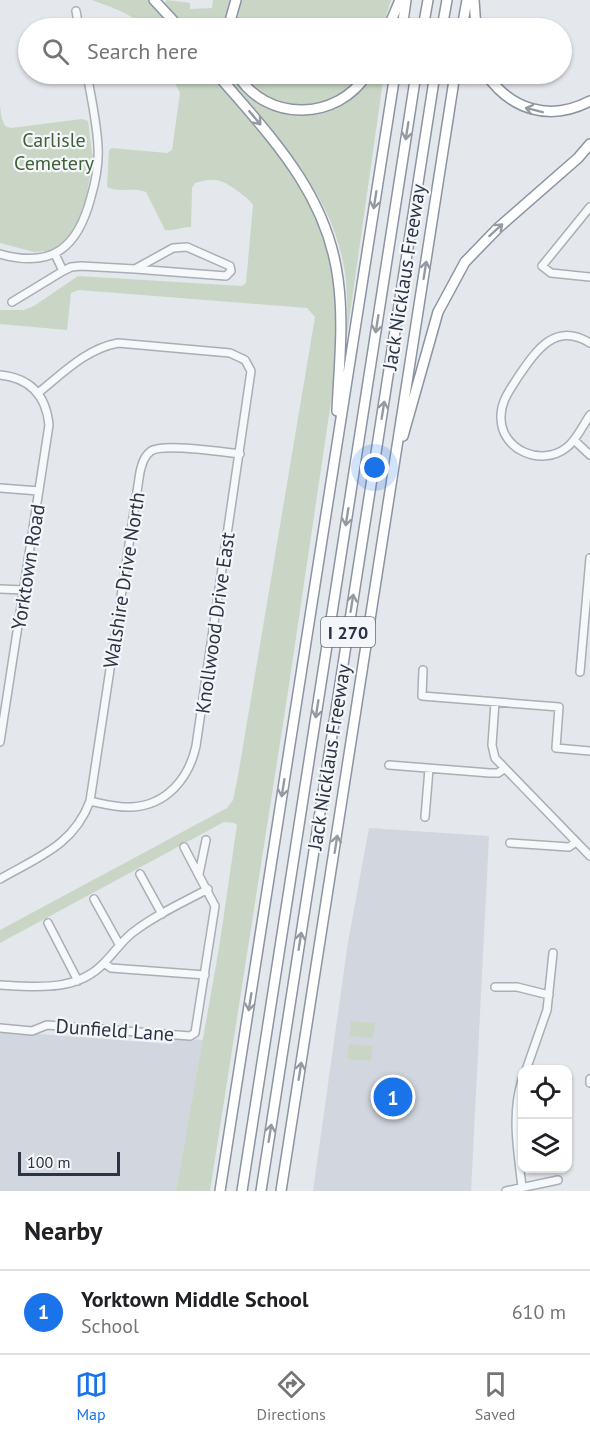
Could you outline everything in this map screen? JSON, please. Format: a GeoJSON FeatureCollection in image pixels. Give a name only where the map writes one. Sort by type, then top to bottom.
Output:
{"type":"FeatureCollection","features":[{"type":"Feature","properties":{"kind":"highway"},"geometry":{"type":"LineString","coordinates":[[154,0],[171,18]]}},
{"type":"Feature","properties":{"kind":"highway"},"geometry":{"type":"LineString","coordinates":[[231,18],[236,0]]}},
{"type":"Feature","properties":{"kind":"highway"},"geometry":{"type":"LineString","coordinates":[[392,18],[400,0]]}},
{"type":"Feature","properties":{"kind":"highway"},"geometry":{"type":"LineString","coordinates":[[403,18],[406,0]]}},
{"type":"Feature","properties":{"kind":"highway"},"geometry":{"type":"LineString","coordinates":[[425,18],[428,0]]}},
{"type":"Feature","properties":{"kind":"highway"},"geometry":{"type":"LineString","coordinates":[[444,18],[447,0]]}},
{"type":"Feature","properties":{"kind":"highway"},"geometry":{"type":"LineString","coordinates":[[464,18],[467,0]]}},
{"type":"Feature","properties":{"kind":"highway"},"geometry":{"type":"LineString","coordinates":[[474,0],[475,18]]}},
{"type":"Feature","properties":{"kind":"highway"},"geometry":{"type":"LineString","coordinates":[[225,84],[286,156],[308,189],[328,231],[338,279],[341,330],[336,449]]}},
{"type":"Feature","properties":{"kind":"highway"},"geometry":{"type":"LineString","coordinates":[[246,84],[254,93],[272,105],[305,111],[330,106],[352,92],[359,84]]}},
{"type":"Feature","properties":{"kind":"highway"},"geometry":{"type":"LineString","coordinates":[[220,1191],[393,84]]}},
{"type":"Feature","properties":{"kind":"highway","name":"Jack Nicklaus Freeway"},"geometry":{"type":"LineString","coordinates":[[242,1191],[414,84]]}},
{"type":"Feature","properties":{"kind":"highway","name":"Jack Nicklaus Freeway"},"geometry":{"type":"LineString","coordinates":[[261,1191],[433,84]]}},
{"type":"Feature","properties":{"kind":"highway"},"geometry":{"type":"LineString","coordinates":[[281,1191],[453,84]]}},
{"type":"Feature","properties":{"kind":"highway"},"geometry":{"type":"LineString","coordinates":[[495,84],[506,97],[532,110],[561,112],[590,101]]}},
{"type":"Feature","properties":{"kind":"highway"},"geometry":{"type":"LineString","coordinates":[[396,452],[405,433],[438,312],[465,262],[481,244],[578,158],[590,144]]}},
{"type":"Feature","properties":{"kind":"street"},"geometry":{"type":"LineString","coordinates":[[76,11],[77,18]]}},
{"type":"Feature","properties":{"kind":"street"},"geometry":{"type":"LineString","coordinates":[[0,254],[28,258],[54,254],[70,243],[82,225],[96,178],[98,144],[89,84]]}},
{"type":"Feature","properties":{"kind":"street"},"geometry":{"type":"LineString","coordinates":[[590,207],[542,266],[550,273],[590,277]]}},
{"type":"Feature","properties":{"kind":"street"},"geometry":{"type":"LineString","coordinates":[[12,302],[72,267],[226,276],[231,271],[231,268],[187,247],[180,246],[135,269]]}},
{"type":"Feature","properties":{"kind":"street"},"geometry":{"type":"LineString","coordinates":[[54,254],[63,271]]}},
{"type":"Feature","properties":{"kind":"street"},"geometry":{"type":"LineString","coordinates":[[590,343],[581,338],[569,336],[546,342],[537,350],[505,398],[502,409],[502,426],[514,446],[528,454],[539,456],[558,453],[567,448],[590,415]]}},
{"type":"Feature","properties":{"kind":"street","name":"Knollwood Drive East"},"geometry":{"type":"LineString","coordinates":[[38,393],[89,353],[103,346],[118,343],[230,353],[241,356],[249,364],[251,379],[196,746],[190,766],[172,790],[143,805],[116,806],[90,801]]}},
{"type":"Feature","properties":{"kind":"street"},"geometry":{"type":"LineString","coordinates":[[0,375],[25,381],[38,393]]}},
{"type":"Feature","properties":{"kind":"street","name":"Yorktown Road"},"geometry":{"type":"LineString","coordinates":[[0,742],[49,425],[46,410],[38,393]]}},
{"type":"Feature","properties":{"kind":"street"},"geometry":{"type":"LineString","coordinates":[[574,440],[590,455]]}},
{"type":"Feature","properties":{"kind":"street","name":"Walshire Drive North"},"geometry":{"type":"LineString","coordinates":[[90,801],[140,472],[144,459],[154,449],[164,447],[240,454]]}},
{"type":"Feature","properties":{"kind":"street"},"geometry":{"type":"LineString","coordinates":[[0,488],[39,491]]}},
{"type":"Feature","properties":{"kind":"street"},"geometry":{"type":"LineString","coordinates":[[580,672],[587,631],[590,558]]}},
{"type":"Feature","properties":{"kind":"street"},"geometry":{"type":"LineString","coordinates":[[0,588],[24,590]]}},
{"type":"Feature","properties":{"kind":"street"},"geometry":{"type":"LineString","coordinates":[[423,670],[422,696],[559,707],[556,748],[590,751]]}},
{"type":"Feature","properties":{"kind":"street"},"geometry":{"type":"LineString","coordinates":[[495,702],[492,752],[495,758],[504,770],[576,842],[587,847],[590,856]]}},
{"type":"Feature","properties":{"kind":"street"},"geometry":{"type":"LineString","coordinates":[[389,765],[490,773],[504,770]]}},
{"type":"Feature","properties":{"kind":"street"},"geometry":{"type":"LineString","coordinates":[[425,818],[429,769]]}},
{"type":"Feature","properties":{"kind":"street"},"geometry":{"type":"LineString","coordinates":[[0,879],[67,839],[81,822],[90,801]]}},
{"type":"Feature","properties":{"kind":"street"},"geometry":{"type":"LineString","coordinates":[[199,874],[206,840]]}},
{"type":"Feature","properties":{"kind":"street"},"geometry":{"type":"LineString","coordinates":[[510,843],[569,847],[576,842]]}},
{"type":"Feature","properties":{"kind":"street"},"geometry":{"type":"LineString","coordinates":[[104,963],[111,968],[205,975],[215,906],[184,847]]}},
{"type":"Feature","properties":{"kind":"street"},"geometry":{"type":"LineString","coordinates":[[140,874],[162,914]]}},
{"type":"Feature","properties":{"kind":"street"},"geometry":{"type":"LineString","coordinates":[[0,985],[49,986],[78,981],[104,963],[131,933],[208,889]]}},
{"type":"Feature","properties":{"kind":"street"},"geometry":{"type":"LineString","coordinates":[[94,898],[119,944]]}},
{"type":"Feature","properties":{"kind":"street"},"geometry":{"type":"LineString","coordinates":[[48,923],[78,981]]}},
{"type":"Feature","properties":{"kind":"street"},"geometry":{"type":"LineString","coordinates":[[528,1065],[547,1010],[553,954]]}},
{"type":"Feature","properties":{"kind":"street","name":"Dunfield Lane"},"geometry":{"type":"LineString","coordinates":[[0,1028],[32,1031],[47,1025],[190,1036],[195,1033],[205,975]]}},
{"type":"Feature","properties":{"kind":"street"},"geometry":{"type":"LineString","coordinates":[[495,987],[517,987],[549,995]]}},
{"type":"Feature","properties":{"kind":"street"},"geometry":{"type":"LineString","coordinates":[[518,1095],[516,1134],[522,1187]]}},
{"type":"Feature","properties":{"kind":"street"},"geometry":{"type":"LineString","coordinates":[[506,1191],[558,1180]]}},
{"type":"Feature","properties":{"kind":"shaded area"},"geometry":{"type":"Polygon","coordinates":[[[369,828],[489,836],[471,1191],[313,1191],[348,942],[369,828]]]}},
{"type":"Feature","properties":{"kind":"shaded area"},"geometry":{"type":"Polygon","coordinates":[[[0,1031],[171,1044],[173,1038],[203,1040],[176,1191],[0,1191],[0,1031]]]}},
{"type":"Feature","properties":{"kind":"green space"},"geometry":{"type":"Polygon","coordinates":[[[92,0],[149,0],[166,18],[132,18],[92,0]]]}},
{"type":"Feature","properties":{"kind":"green space"},"geometry":{"type":"Polygon","coordinates":[[[166,0],[190,3],[190,9],[212,8],[213,0],[232,0],[227,18],[177,18],[165,4],[166,0]]]}},
{"type":"Feature","properties":{"kind":"green space"},"geometry":{"type":"Polygon","coordinates":[[[242,0],[391,0],[385,18],[235,18],[242,0]]]}},
{"type":"Feature","properties":{"kind":"green space"},"geometry":{"type":"Polygon","coordinates":[[[175,84],[220,84],[293,170],[313,200],[339,282],[336,368],[210,1191],[176,1191],[219,948],[237,825],[224,822],[0,943],[0,930],[227,808],[233,800],[315,317],[307,308],[79,290],[71,293],[67,330],[0,324],[0,310],[24,310],[34,306],[78,276],[242,286],[246,283],[253,205],[233,188],[223,182],[213,180],[195,183],[192,188],[191,227],[165,230],[146,192],[107,187],[109,150],[112,148],[167,153],[172,150],[180,93],[175,84]]]}},
{"type":"Feature","properties":{"kind":"green space"},"geometry":{"type":"Polygon","coordinates":[[[232,84],[247,84],[281,111],[299,114],[316,113],[357,84],[383,84],[347,335],[346,277],[336,234],[311,184],[278,138],[232,84]]]}},
{"type":"Feature","properties":{"kind":"green space"},"geometry":{"type":"Polygon","coordinates":[[[252,84],[352,84],[333,98],[318,104],[302,106],[286,104],[270,98],[252,84]]]}},
{"type":"Feature","properties":{"kind":"green space","name":"Carlisle Cemetery"},"geometry":{"type":"Polygon","coordinates":[[[0,107],[5,126],[11,128],[82,119],[88,121],[93,161],[84,208],[74,235],[64,244],[47,251],[34,252],[0,243],[0,107]]]}},
{"type":"Feature","properties":{"kind":"green space"},"geometry":{"type":"Polygon","coordinates":[[[351,1021],[375,1023],[373,1038],[349,1036],[351,1021]]]}},
{"type":"Feature","properties":{"kind":"green space"},"geometry":{"type":"Polygon","coordinates":[[[349,1044],[373,1046],[371,1061],[347,1059],[349,1044]]]}},
{"type":"Feature","properties":{"kind":"place","name":"Yorktown Middle School"},"geometry":{"type":"Point","coordinates":[393,1097]}}]}
